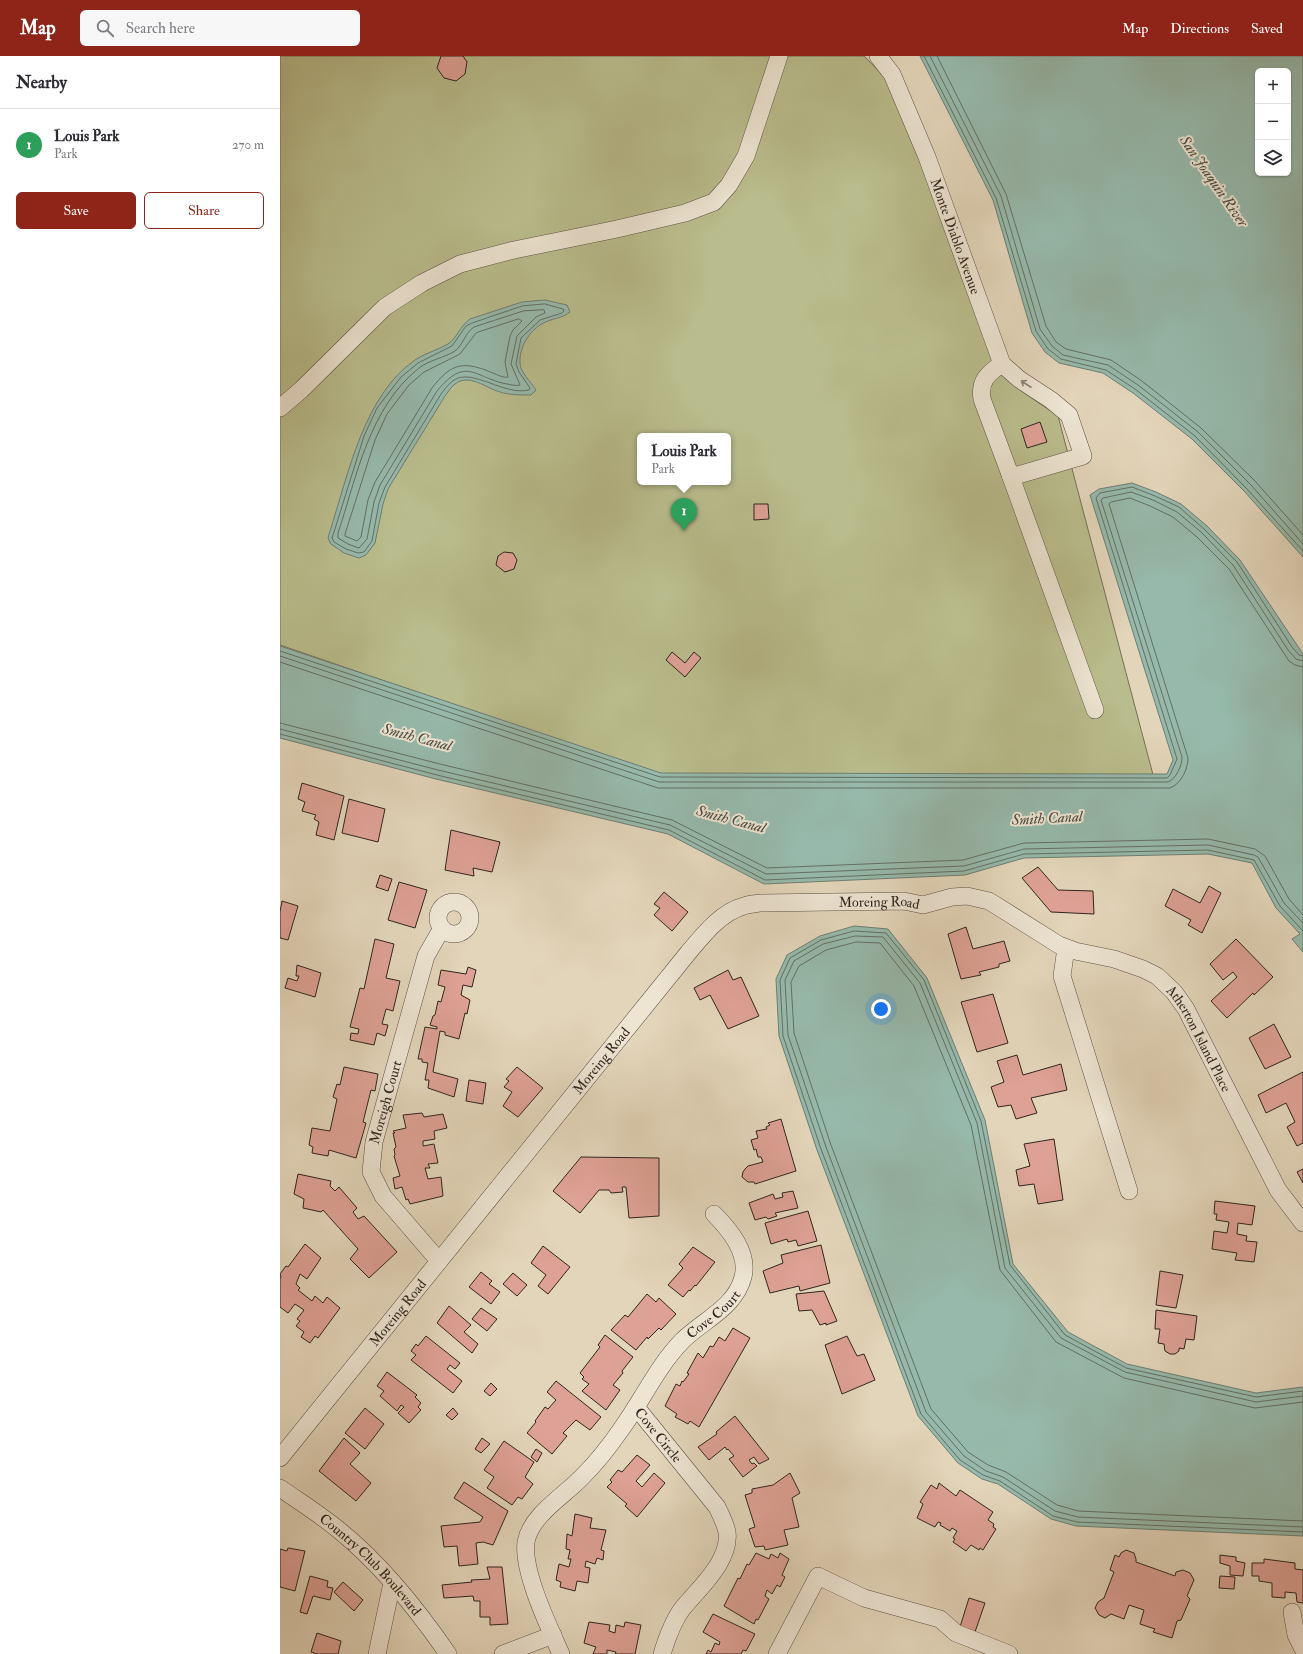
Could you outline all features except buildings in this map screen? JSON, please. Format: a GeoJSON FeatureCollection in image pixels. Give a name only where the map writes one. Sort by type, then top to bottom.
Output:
{"type":"FeatureCollection","features":[{"type":"Feature","properties":{"kind":"street"},"geometry":{"type":"LineString","coordinates":[[280,408],[301,390],[385,307],[422,283],[460,264],[514,250],[685,213],[714,202],[729,185],[746,156],[779,56]]}},
{"type":"Feature","properties":{"kind":"street","name":"Monte Diablo Avenue"},"geometry":{"type":"LineString","coordinates":[[878,56],[892,74],[929,164],[1002,364],[1019,379],[1051,400],[1069,415],[1083,456],[1011,477]]}},
{"type":"Feature","properties":{"kind":"street"},"geometry":{"type":"LineString","coordinates":[[1002,364],[993,370],[984,381],[981,391],[982,399],[1095,710]]}},
{"type":"Feature","properties":{"kind":"street","name":"Moreing Road"},"geometry":{"type":"LineString","coordinates":[[280,1458],[688,953],[705,934],[731,911],[744,906],[760,903],[904,901],[922,905],[952,897],[967,896],[989,901],[1032,928]]}},
{"type":"Feature","properties":{"kind":"street","name":"Moreigh Court"},"geometry":{"type":"LineString","coordinates":[[439,1261],[383,1196],[371,1172],[374,1142],[426,956],[442,928]]}},
{"type":"Feature","properties":{"kind":"street","name":"Atherton Island Place"},"geometry":{"type":"LineString","coordinates":[[1032,928],[1066,948],[1143,969],[1157,976],[1174,992],[1192,1019],[1278,1190],[1303,1223]]}},
{"type":"Feature","properties":{"kind":"street"},"geometry":{"type":"LineString","coordinates":[[1066,948],[1062,976],[1129,1191]]}},
{"type":"Feature","properties":{"kind":"street","name":"Cove Court"},"geometry":{"type":"LineString","coordinates":[[636,1407],[648,1386],[668,1357],[682,1341],[700,1325],[718,1313],[738,1291],[743,1276],[744,1263],[734,1238],[726,1226],[714,1214]]}},
{"type":"Feature","properties":{"kind":"street","name":"Cove Circle"},"geometry":{"type":"LineString","coordinates":[[561,1654],[533,1584],[526,1556],[526,1542],[531,1528],[537,1518],[585,1475],[622,1428],[636,1407],[717,1507],[724,1521],[727,1534],[726,1548],[720,1562],[681,1611],[662,1654]]}},
{"type":"Feature","properties":{"kind":"street","name":"Country Club Boulevard"},"geometry":{"type":"LineString","coordinates":[[280,1488],[316,1512],[365,1553],[427,1624],[448,1654]]}},
{"type":"Feature","properties":{"kind":"street"},"geometry":{"type":"LineString","coordinates":[[778,1654],[818,1576],[864,1598],[940,1619],[956,1633],[1009,1654]]}},
{"type":"Feature","properties":{"kind":"street"},"geometry":{"type":"LineString","coordinates":[[377,1654],[392,1583]]}},
{"type":"Feature","properties":{"kind":"street"},"geometry":{"type":"LineString","coordinates":[[1292,1612],[1296,1634],[1303,1649]]}},
{"type":"Feature","properties":{"kind":"street"},"geometry":{"type":"LineString","coordinates":[[502,1654],[553,1634]]}},
{"type":"Feature","properties":{"kind":"green space"},"geometry":{"type":"Polygon","coordinates":[[[280,56],[864,56],[898,91],[1014,386],[1058,416],[1156,786],[670,779],[280,645],[280,56]]]}},
{"type":"Feature","properties":{"kind":"water","name":"San Joaquin River"},"geometry":{"type":"Polygon","coordinates":[[[920,56],[1303,56],[1303,557],[1244,491],[1192,439],[1133,393],[1103,373],[1059,363],[1045,352],[1032,333],[993,200],[920,56]]]}},
{"type":"Feature","properties":{"kind":"water"},"geometry":{"type":"Polygon","coordinates":[[[545,300],[567,305],[570,312],[564,316],[545,322],[537,327],[529,335],[523,346],[520,357],[520,366],[536,390],[531,395],[515,395],[500,392],[478,382],[466,380],[455,384],[445,396],[388,489],[383,504],[375,543],[366,555],[359,558],[344,553],[331,544],[328,538],[351,462],[360,438],[370,415],[397,375],[415,360],[448,344],[454,339],[470,319],[522,302],[545,300]]]}},
{"type":"Feature","properties":{"kind":"water","name":"Smith Canal"},"geometry":{"type":"Polygon","coordinates":[[[1132,483],[1181,504],[1207,526],[1240,560],[1303,654],[1303,952],[1292,939],[1300,934],[1276,908],[1252,863],[1208,854],[1024,858],[965,875],[764,884],[668,834],[436,779],[280,738],[280,646],[661,773],[1167,774],[1173,760],[1090,495],[1099,489],[1132,483]]]}},
{"type":"Feature","properties":{"kind":"water"},"geometry":{"type":"Polygon","coordinates":[[[854,926],[888,929],[927,978],[985,1120],[1013,1264],[1068,1332],[1127,1364],[1256,1393],[1303,1387],[1303,1536],[1076,1526],[1051,1519],[998,1484],[982,1479],[958,1463],[918,1416],[817,1150],[779,1036],[776,979],[787,955],[820,936],[854,926]]]}},
{"type":"Feature","properties":{"kind":"place","name":"Louis Park"},"geometry":{"type":"Point","coordinates":[684,531]}}]}
